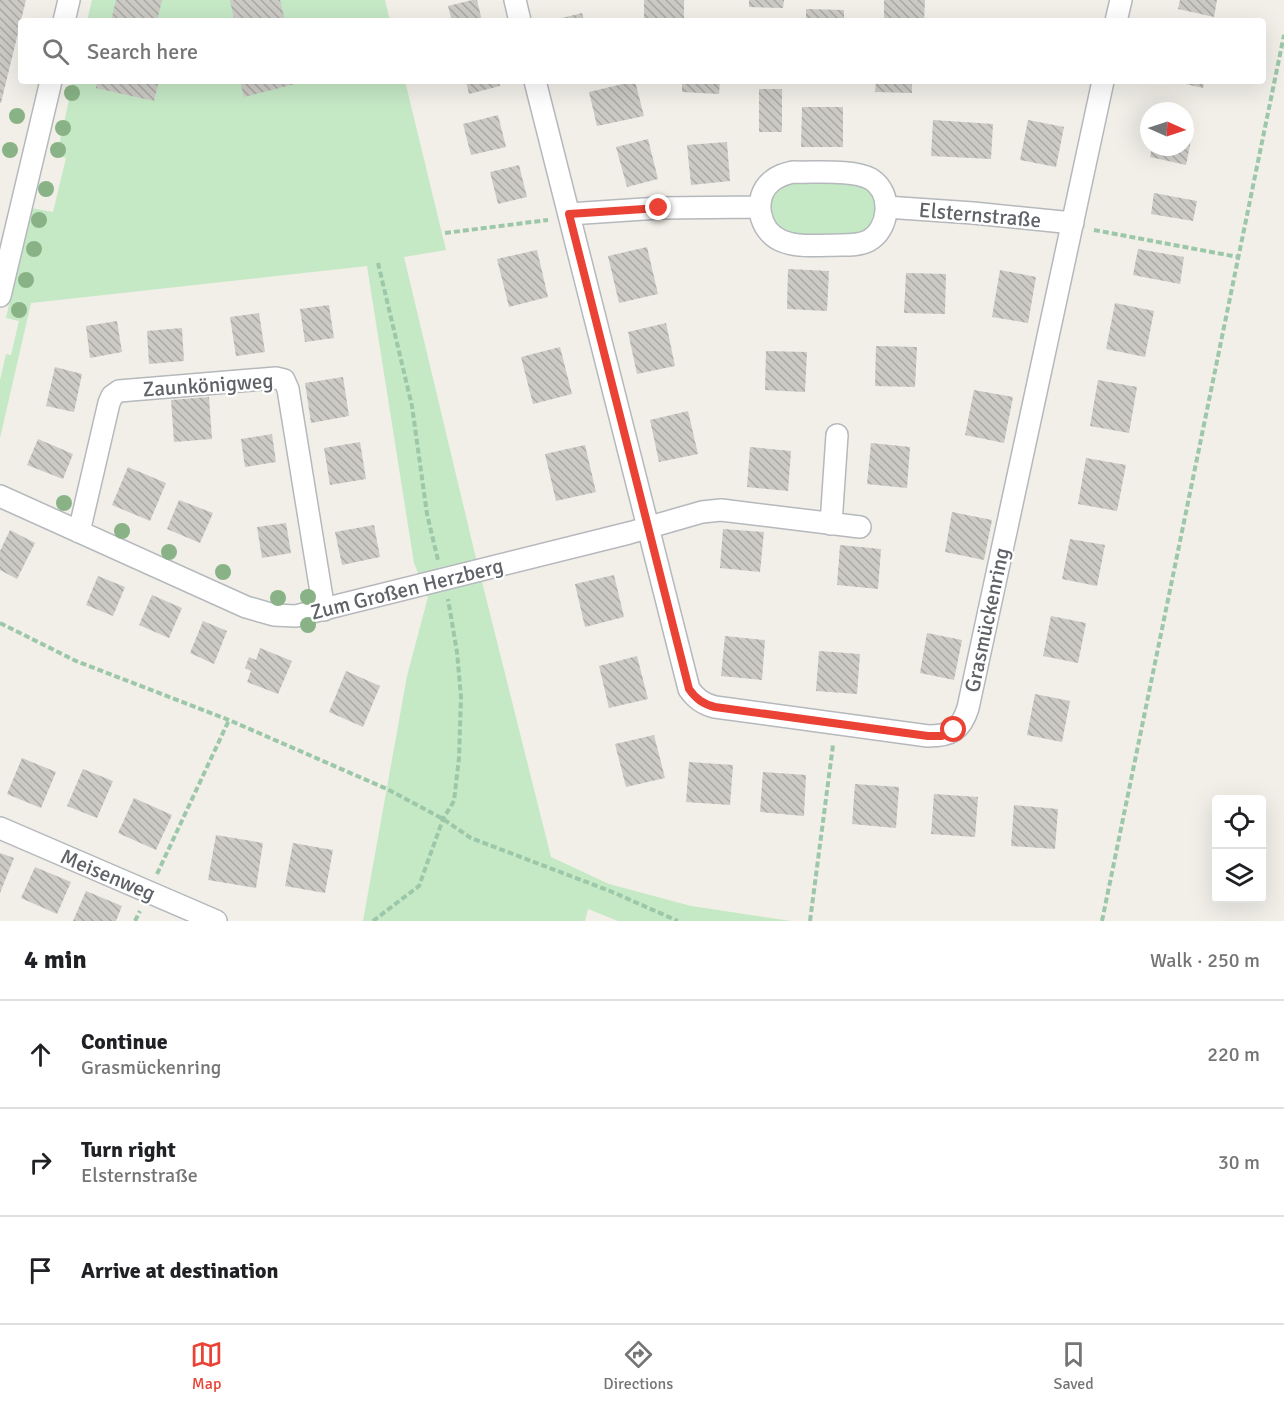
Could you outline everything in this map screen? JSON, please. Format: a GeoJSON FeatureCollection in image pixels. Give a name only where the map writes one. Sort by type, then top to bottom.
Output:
{"type":"FeatureCollection","features":[{"type":"Feature","properties":{"kind":"street"},"geometry":{"type":"LineString","coordinates":[[65,18],[69,0]]}},
{"type":"Feature","properties":{"kind":"street"},"geometry":{"type":"LineString","coordinates":[[515,0],[519,18]]}},
{"type":"Feature","properties":{"kind":"street"},"geometry":{"type":"LineString","coordinates":[[1117,18],[1121,0]]}},
{"type":"Feature","properties":{"kind":"street"},"geometry":{"type":"LineString","coordinates":[[0,296],[50,84]]}},
{"type":"Feature","properties":{"kind":"street","name":"Grasmückenring"},"geometry":{"type":"LineString","coordinates":[[536,84],[559,217],[647,528],[689,689],[696,698],[715,707],[928,736],[942,736],[954,730],[964,721],[971,696],[1102,84]]}},
{"type":"Feature","properties":{"kind":"street"},"geometry":{"type":"LineString","coordinates":[[793,172],[862,176],[872,180],[880,188],[886,207],[885,222],[879,232],[869,240],[848,245],[792,244],[780,241],[770,234],[764,225],[760,207],[760,198],[771,181],[793,172]]}},
{"type":"Feature","properties":{"kind":"street"},"geometry":{"type":"LineString","coordinates":[[559,217],[659,208],[760,207]]}},
{"type":"Feature","properties":{"kind":"street","name":"Elsternstraße"},"geometry":{"type":"LineString","coordinates":[[886,207],[1073,223]]}},
{"type":"Feature","properties":{"kind":"street","name":"Zaunkönigweg"},"geometry":{"type":"LineString","coordinates":[[79,532],[112,396],[119,391],[276,378],[284,380],[288,389],[324,610]]}},
{"type":"Feature","properties":{"kind":"street"},"geometry":{"type":"LineString","coordinates":[[831,524],[837,435]]}},
{"type":"Feature","properties":{"kind":"street","name":"Zum Großen Herzberg"},"geometry":{"type":"LineString","coordinates":[[0,496],[246,607],[274,615],[296,616],[647,528],[702,512],[722,510],[860,528]]}},
{"type":"Feature","properties":{"kind":"street","name":"Meisenweg"},"geometry":{"type":"LineString","coordinates":[[0,828],[216,921]]}},
{"type":"Feature","properties":{"kind":"path"},"geometry":{"type":"LineString","coordinates":[[1102,921],[1284,35]]}},
{"type":"Feature","properties":{"kind":"path"},"geometry":{"type":"LineString","coordinates":[[445,233],[559,217]]}},
{"type":"Feature","properties":{"kind":"path"},"geometry":{"type":"LineString","coordinates":[[1094,230],[1238,257]]}},
{"type":"Feature","properties":{"kind":"path"},"geometry":{"type":"LineString","coordinates":[[373,921],[419,886],[443,819],[454,801],[459,758],[461,706],[454,631],[427,514],[412,406],[378,263]]}},
{"type":"Feature","properties":{"kind":"path"},"geometry":{"type":"LineString","coordinates":[[0,623],[76,661],[229,720],[387,789],[443,819],[471,838],[610,891],[678,921]]}},
{"type":"Feature","properties":{"kind":"path"},"geometry":{"type":"LineString","coordinates":[[135,921],[229,720]]}},
{"type":"Feature","properties":{"kind":"path"},"geometry":{"type":"LineString","coordinates":[[810,921],[835,723]]}},
{"type":"Feature","properties":{"kind":"green space"},"geometry":{"type":"Polygon","coordinates":[[[92,0],[385,0],[389,18],[88,18],[92,0]]]}},
{"type":"Feature","properties":{"kind":"green space"},"geometry":{"type":"Polygon","coordinates":[[[72,84],[406,84],[446,250],[404,257],[551,857],[609,884],[691,906],[791,921],[618,921],[588,909],[585,921],[363,921],[407,676],[428,597],[414,563],[367,266],[31,303],[0,438],[0,380],[6,354],[11,355],[19,321],[6,318],[31,208],[53,212],[66,158],[57,155],[72,84]]]}},
{"type":"Feature","properties":{"kind":"green space"},"geometry":{"type":"Polygon","coordinates":[[[807,180],[848,181],[868,189],[875,197],[877,204],[876,216],[860,237],[786,235],[771,218],[775,192],[781,184],[807,180]]]}},
{"type":"Feature","properties":{"kind":"building"},"geometry":{"type":"Polygon","coordinates":[[[0,0],[26,0],[22,18],[18,18],[18,33],[0,103],[0,0]]]}},
{"type":"Feature","properties":{"kind":"building"},"geometry":{"type":"Polygon","coordinates":[[[116,0],[162,0],[158,18],[112,18],[116,0]]]}},
{"type":"Feature","properties":{"kind":"building"},"geometry":{"type":"Polygon","coordinates":[[[230,0],[280,0],[284,18],[234,18],[230,0]]]}},
{"type":"Feature","properties":{"kind":"building"},"geometry":{"type":"Polygon","coordinates":[[[477,0],[481,18],[451,18],[448,6],[477,0]]]}},
{"type":"Feature","properties":{"kind":"building"},"geometry":{"type":"Polygon","coordinates":[[[644,0],[684,0],[684,18],[644,18],[644,0]]]}},
{"type":"Feature","properties":{"kind":"building"},"geometry":{"type":"Polygon","coordinates":[[[749,0],[784,0],[783,8],[749,7],[749,0]]]}},
{"type":"Feature","properties":{"kind":"building"},"geometry":{"type":"Polygon","coordinates":[[[884,0],[925,0],[924,18],[884,18],[884,0]]]}},
{"type":"Feature","properties":{"kind":"building"},"geometry":{"type":"Polygon","coordinates":[[[1180,0],[1217,0],[1214,17],[1178,9],[1180,0]]]}},
{"type":"Feature","properties":{"kind":"building"},"geometry":{"type":"Polygon","coordinates":[[[806,9],[844,10],[844,18],[806,18],[806,9]]]}},
{"type":"Feature","properties":{"kind":"building"},"geometry":{"type":"Polygon","coordinates":[[[582,13],[583,18],[562,18],[582,13]]]}},
{"type":"Feature","properties":{"kind":"building"},"geometry":{"type":"Polygon","coordinates":[[[97,84],[158,84],[154,101],[96,88],[97,84]]]}},
{"type":"Feature","properties":{"kind":"building"},"geometry":{"type":"Polygon","coordinates":[[[241,84],[295,84],[244,97],[241,84]]]}},
{"type":"Feature","properties":{"kind":"building"},"geometry":{"type":"Polygon","coordinates":[[[467,84],[500,84],[500,86],[469,94],[467,84]]]}},
{"type":"Feature","properties":{"kind":"building"},"geometry":{"type":"Polygon","coordinates":[[[622,84],[636,84],[644,116],[597,126],[589,92],[622,84]]]}},
{"type":"Feature","properties":{"kind":"building"},"geometry":{"type":"Polygon","coordinates":[[[682,84],[720,84],[719,94],[682,92],[682,84]]]}},
{"type":"Feature","properties":{"kind":"building"},"geometry":{"type":"Polygon","coordinates":[[[876,84],[912,84],[912,93],[875,92],[876,84]]]}},
{"type":"Feature","properties":{"kind":"building"},"geometry":{"type":"Polygon","coordinates":[[[1185,84],[1204,84],[1203,88],[1185,84]]]}},
{"type":"Feature","properties":{"kind":"building"},"geometry":{"type":"Polygon","coordinates":[[[759,89],[782,89],[782,132],[759,132],[759,89]]]}},
{"type":"Feature","properties":{"kind":"building"},"geometry":{"type":"Polygon","coordinates":[[[802,107],[843,107],[843,147],[801,147],[802,107]]]}},
{"type":"Feature","properties":{"kind":"building"},"geometry":{"type":"Polygon","coordinates":[[[498,115],[506,147],[471,155],[463,124],[498,115]]]}},
{"type":"Feature","properties":{"kind":"building"},"geometry":{"type":"Polygon","coordinates":[[[933,120],[993,124],[991,159],[931,156],[933,120]]]}},
{"type":"Feature","properties":{"kind":"building"},"geometry":{"type":"Polygon","coordinates":[[[1028,120],[1064,127],[1056,167],[1020,160],[1028,120]]]}},
{"type":"Feature","properties":{"kind":"building"},"geometry":{"type":"Polygon","coordinates":[[[648,139],[658,179],[627,187],[616,147],[648,139]]]}},
{"type":"Feature","properties":{"kind":"building"},"geometry":{"type":"Polygon","coordinates":[[[727,142],[730,181],[691,185],[687,145],[727,142]]]}},
{"type":"Feature","properties":{"kind":"building"},"geometry":{"type":"Polygon","coordinates":[[[1150,156],[1188,156],[1186,165],[1150,156]]]}},
{"type":"Feature","properties":{"kind":"building"},"geometry":{"type":"Polygon","coordinates":[[[519,165],[527,197],[498,204],[490,172],[519,165]]]}},
{"type":"Feature","properties":{"kind":"building"},"geometry":{"type":"Polygon","coordinates":[[[1154,193],[1197,201],[1193,221],[1151,214],[1154,193]]]}},
{"type":"Feature","properties":{"kind":"building"},"geometry":{"type":"Polygon","coordinates":[[[647,247],[658,294],[619,303],[608,256],[647,247]]]}},
{"type":"Feature","properties":{"kind":"building"},"geometry":{"type":"Polygon","coordinates":[[[1138,249],[1184,257],[1180,284],[1133,275],[1138,249]]]}},
{"type":"Feature","properties":{"kind":"building"},"geometry":{"type":"Polygon","coordinates":[[[537,250],[548,297],[509,307],[497,259],[537,250]]]}},
{"type":"Feature","properties":{"kind":"building"},"geometry":{"type":"Polygon","coordinates":[[[788,269],[829,271],[827,311],[787,309],[788,269]]]}},
{"type":"Feature","properties":{"kind":"building"},"geometry":{"type":"Polygon","coordinates":[[[1000,270],[1036,277],[1028,323],[992,317],[1000,270]]]}},
{"type":"Feature","properties":{"kind":"building"},"geometry":{"type":"Polygon","coordinates":[[[906,273],[946,274],[945,314],[904,313],[906,273]]]}},
{"type":"Feature","properties":{"kind":"building"},"geometry":{"type":"Polygon","coordinates":[[[1115,303],[1154,311],[1145,357],[1106,349],[1115,303]]]}},
{"type":"Feature","properties":{"kind":"building"},"geometry":{"type":"Polygon","coordinates":[[[329,305],[334,338],[305,342],[300,309],[329,305]]]}},
{"type":"Feature","properties":{"kind":"building"},"geometry":{"type":"Polygon","coordinates":[[[259,313],[265,352],[236,356],[230,317],[259,313]]]}},
{"type":"Feature","properties":{"kind":"building"},"geometry":{"type":"Polygon","coordinates":[[[117,321],[122,352],[90,358],[86,326],[117,321]]]}},
{"type":"Feature","properties":{"kind":"building"},"geometry":{"type":"Polygon","coordinates":[[[666,323],[675,366],[637,374],[628,332],[666,323]]]}},
{"type":"Feature","properties":{"kind":"building"},"geometry":{"type":"Polygon","coordinates":[[[182,328],[184,361],[149,364],[147,331],[182,328]]]}},
{"type":"Feature","properties":{"kind":"building"},"geometry":{"type":"Polygon","coordinates":[[[876,346],[917,347],[915,387],[875,386],[876,346]]]}},
{"type":"Feature","properties":{"kind":"building"},"geometry":{"type":"Polygon","coordinates":[[[560,347],[572,394],[533,404],[521,357],[560,347]]]}},
{"type":"Feature","properties":{"kind":"building"},"geometry":{"type":"Polygon","coordinates":[[[766,351],[807,352],[805,392],[765,390],[766,351]]]}},
{"type":"Feature","properties":{"kind":"building"},"geometry":{"type":"Polygon","coordinates":[[[55,367],[82,374],[74,412],[46,406],[55,367]]]}},
{"type":"Feature","properties":{"kind":"building"},"geometry":{"type":"Polygon","coordinates":[[[343,377],[349,416],[311,423],[305,383],[343,377]]]}},
{"type":"Feature","properties":{"kind":"building"},"geometry":{"type":"Polygon","coordinates":[[[1098,380],[1137,387],[1129,433],[1090,426],[1098,380]]]}},
{"type":"Feature","properties":{"kind":"building"},"geometry":{"type":"Polygon","coordinates":[[[974,390],[1013,397],[1004,443],[965,435],[974,390]]]}},
{"type":"Feature","properties":{"kind":"building"},"geometry":{"type":"Polygon","coordinates":[[[209,397],[212,439],[174,442],[171,400],[209,397]]]}},
{"type":"Feature","properties":{"kind":"building"},"geometry":{"type":"Polygon","coordinates":[[[688,411],[698,454],[659,462],[650,420],[688,411]]]}},
{"type":"Feature","properties":{"kind":"building"},"geometry":{"type":"Polygon","coordinates":[[[272,434],[276,462],[245,467],[241,439],[272,434]]]}},
{"type":"Feature","properties":{"kind":"building"},"geometry":{"type":"Polygon","coordinates":[[[38,439],[73,454],[63,479],[27,465],[38,439]]]}},
{"type":"Feature","properties":{"kind":"building"},"geometry":{"type":"Polygon","coordinates":[[[360,442],[366,479],[330,485],[324,448],[360,442]]]}},
{"type":"Feature","properties":{"kind":"building"},"geometry":{"type":"Polygon","coordinates":[[[871,443],[910,447],[907,488],[867,484],[871,443]]]}},
{"type":"Feature","properties":{"kind":"building"},"geometry":{"type":"Polygon","coordinates":[[[585,445],[596,492],[556,501],[545,454],[585,445]]]}},
{"type":"Feature","properties":{"kind":"building"},"geometry":{"type":"Polygon","coordinates":[[[750,447],[791,451],[788,491],[747,487],[750,447]]]}},
{"type":"Feature","properties":{"kind":"building"},"geometry":{"type":"Polygon","coordinates":[[[1086,458],[1126,465],[1117,511],[1078,504],[1086,458]]]}},
{"type":"Feature","properties":{"kind":"building"},"geometry":{"type":"Polygon","coordinates":[[[128,467],[166,483],[150,521],[112,505],[128,467]]]}},
{"type":"Feature","properties":{"kind":"building"},"geometry":{"type":"Polygon","coordinates":[[[179,500],[213,513],[200,543],[167,529],[179,500]]]}},
{"type":"Feature","properties":{"kind":"building"},"geometry":{"type":"Polygon","coordinates":[[[952,512],[992,520],[984,560],[945,552],[952,512]]]}},
{"type":"Feature","properties":{"kind":"building"},"geometry":{"type":"Polygon","coordinates":[[[286,523],[291,553],[262,558],[257,527],[286,523]]]}},
{"type":"Feature","properties":{"kind":"building"},"geometry":{"type":"Polygon","coordinates":[[[374,525],[380,557],[342,565],[335,532],[374,525]]]}},
{"type":"Feature","properties":{"kind":"building"},"geometry":{"type":"Polygon","coordinates":[[[723,529],[764,532],[760,572],[720,568],[723,529]]]}},
{"type":"Feature","properties":{"kind":"building"},"geometry":{"type":"Polygon","coordinates":[[[10,530],[35,543],[17,579],[0,570],[0,551],[10,530]]]}},
{"type":"Feature","properties":{"kind":"building"},"geometry":{"type":"Polygon","coordinates":[[[1070,539],[1105,545],[1097,586],[1062,579],[1070,539]]]}},
{"type":"Feature","properties":{"kind":"building"},"geometry":{"type":"Polygon","coordinates":[[[840,545],[881,549],[878,589],[837,585],[840,545]]]}},
{"type":"Feature","properties":{"kind":"building"},"geometry":{"type":"Polygon","coordinates":[[[614,575],[624,617],[585,627],[575,584],[614,575]]]}},
{"type":"Feature","properties":{"kind":"building"},"geometry":{"type":"Polygon","coordinates":[[[98,576],[125,587],[113,616],[86,605],[98,576]]]}},
{"type":"Feature","properties":{"kind":"building"},"geometry":{"type":"Polygon","coordinates":[[[152,595],[182,608],[169,638],[139,625],[152,595]]]}},
{"type":"Feature","properties":{"kind":"building"},"geometry":{"type":"Polygon","coordinates":[[[1051,616],[1086,623],[1078,663],[1043,656],[1051,616]]]}},
{"type":"Feature","properties":{"kind":"building"},"geometry":{"type":"Polygon","coordinates":[[[203,621],[227,631],[214,664],[190,653],[203,621]]]}},
{"type":"Feature","properties":{"kind":"building"},"geometry":{"type":"Polygon","coordinates":[[[927,633],[962,640],[954,680],[920,673],[927,633]]]}},
{"type":"Feature","properties":{"kind":"building"},"geometry":{"type":"Polygon","coordinates":[[[725,636],[765,640],[762,680],[721,676],[725,636]]]}},
{"type":"Feature","properties":{"kind":"building"},"geometry":{"type":"Polygon","coordinates":[[[260,648],[292,661],[278,694],[247,682],[251,671],[245,668],[249,657],[256,660],[260,648]]]}},
{"type":"Feature","properties":{"kind":"building"},"geometry":{"type":"Polygon","coordinates":[[[819,651],[860,654],[857,694],[816,691],[819,651]]]}},
{"type":"Feature","properties":{"kind":"building"},"geometry":{"type":"Polygon","coordinates":[[[637,656],[648,699],[609,708],[599,666],[637,656]]]}},
{"type":"Feature","properties":{"kind":"building"},"geometry":{"type":"Polygon","coordinates":[[[346,671],[380,686],[363,727],[329,712],[346,671]]]}},
{"type":"Feature","properties":{"kind":"building"},"geometry":{"type":"Polygon","coordinates":[[[1035,694],[1070,701],[1062,742],[1027,735],[1035,694]]]}},
{"type":"Feature","properties":{"kind":"building"},"geometry":{"type":"Polygon","coordinates":[[[654,735],[665,778],[626,787],[615,744],[654,735]]]}},
{"type":"Feature","properties":{"kind":"building"},"geometry":{"type":"Polygon","coordinates":[[[22,758],[56,772],[41,808],[7,794],[22,758]]]}},
{"type":"Feature","properties":{"kind":"building"},"geometry":{"type":"Polygon","coordinates":[[[689,762],[733,765],[730,805],[686,802],[689,762]]]}},
{"type":"Feature","properties":{"kind":"building"},"geometry":{"type":"Polygon","coordinates":[[[83,769],[113,781],[97,818],[67,806],[83,769]]]}},
{"type":"Feature","properties":{"kind":"building"},"geometry":{"type":"Polygon","coordinates":[[[763,772],[806,775],[804,816],[760,812],[763,772]]]}},
{"type":"Feature","properties":{"kind":"building"},"geometry":{"type":"Polygon","coordinates":[[[855,784],[899,787],[896,828],[852,824],[855,784]]]}},
{"type":"Feature","properties":{"kind":"building"},"geometry":{"type":"Polygon","coordinates":[[[934,794],[978,797],[975,837],[931,834],[934,794]]]}},
{"type":"Feature","properties":{"kind":"building"},"geometry":{"type":"Polygon","coordinates":[[[134,798],[172,815],[156,850],[118,833],[134,798]]]}},
{"type":"Feature","properties":{"kind":"building"},"geometry":{"type":"Polygon","coordinates":[[[1014,805],[1058,809],[1055,849],[1011,846],[1014,805]]]}},
{"type":"Feature","properties":{"kind":"building"},"geometry":{"type":"Polygon","coordinates":[[[216,835],[263,843],[256,888],[208,880],[216,835]]]}},
{"type":"Feature","properties":{"kind":"building"},"geometry":{"type":"Polygon","coordinates":[[[293,843],[333,850],[325,893],[285,886],[293,843]]]}},
{"type":"Feature","properties":{"kind":"building"},"geometry":{"type":"Polygon","coordinates":[[[0,853],[14,858],[0,893],[0,853]]]}},
{"type":"Feature","properties":{"kind":"building"},"geometry":{"type":"Polygon","coordinates":[[[35,867],[71,882],[57,914],[21,898],[35,867]]]}},
{"type":"Feature","properties":{"kind":"building"},"geometry":{"type":"Polygon","coordinates":[[[86,891],[122,906],[116,921],[73,921],[86,891]]]}},
{"type":"Feature","properties":{"kind":"route"},"geometry":{"type":"LineString","coordinates":[[659,208],[569,214],[689,689],[696,698],[715,707],[928,736],[942,736],[954,730]]}}]}
